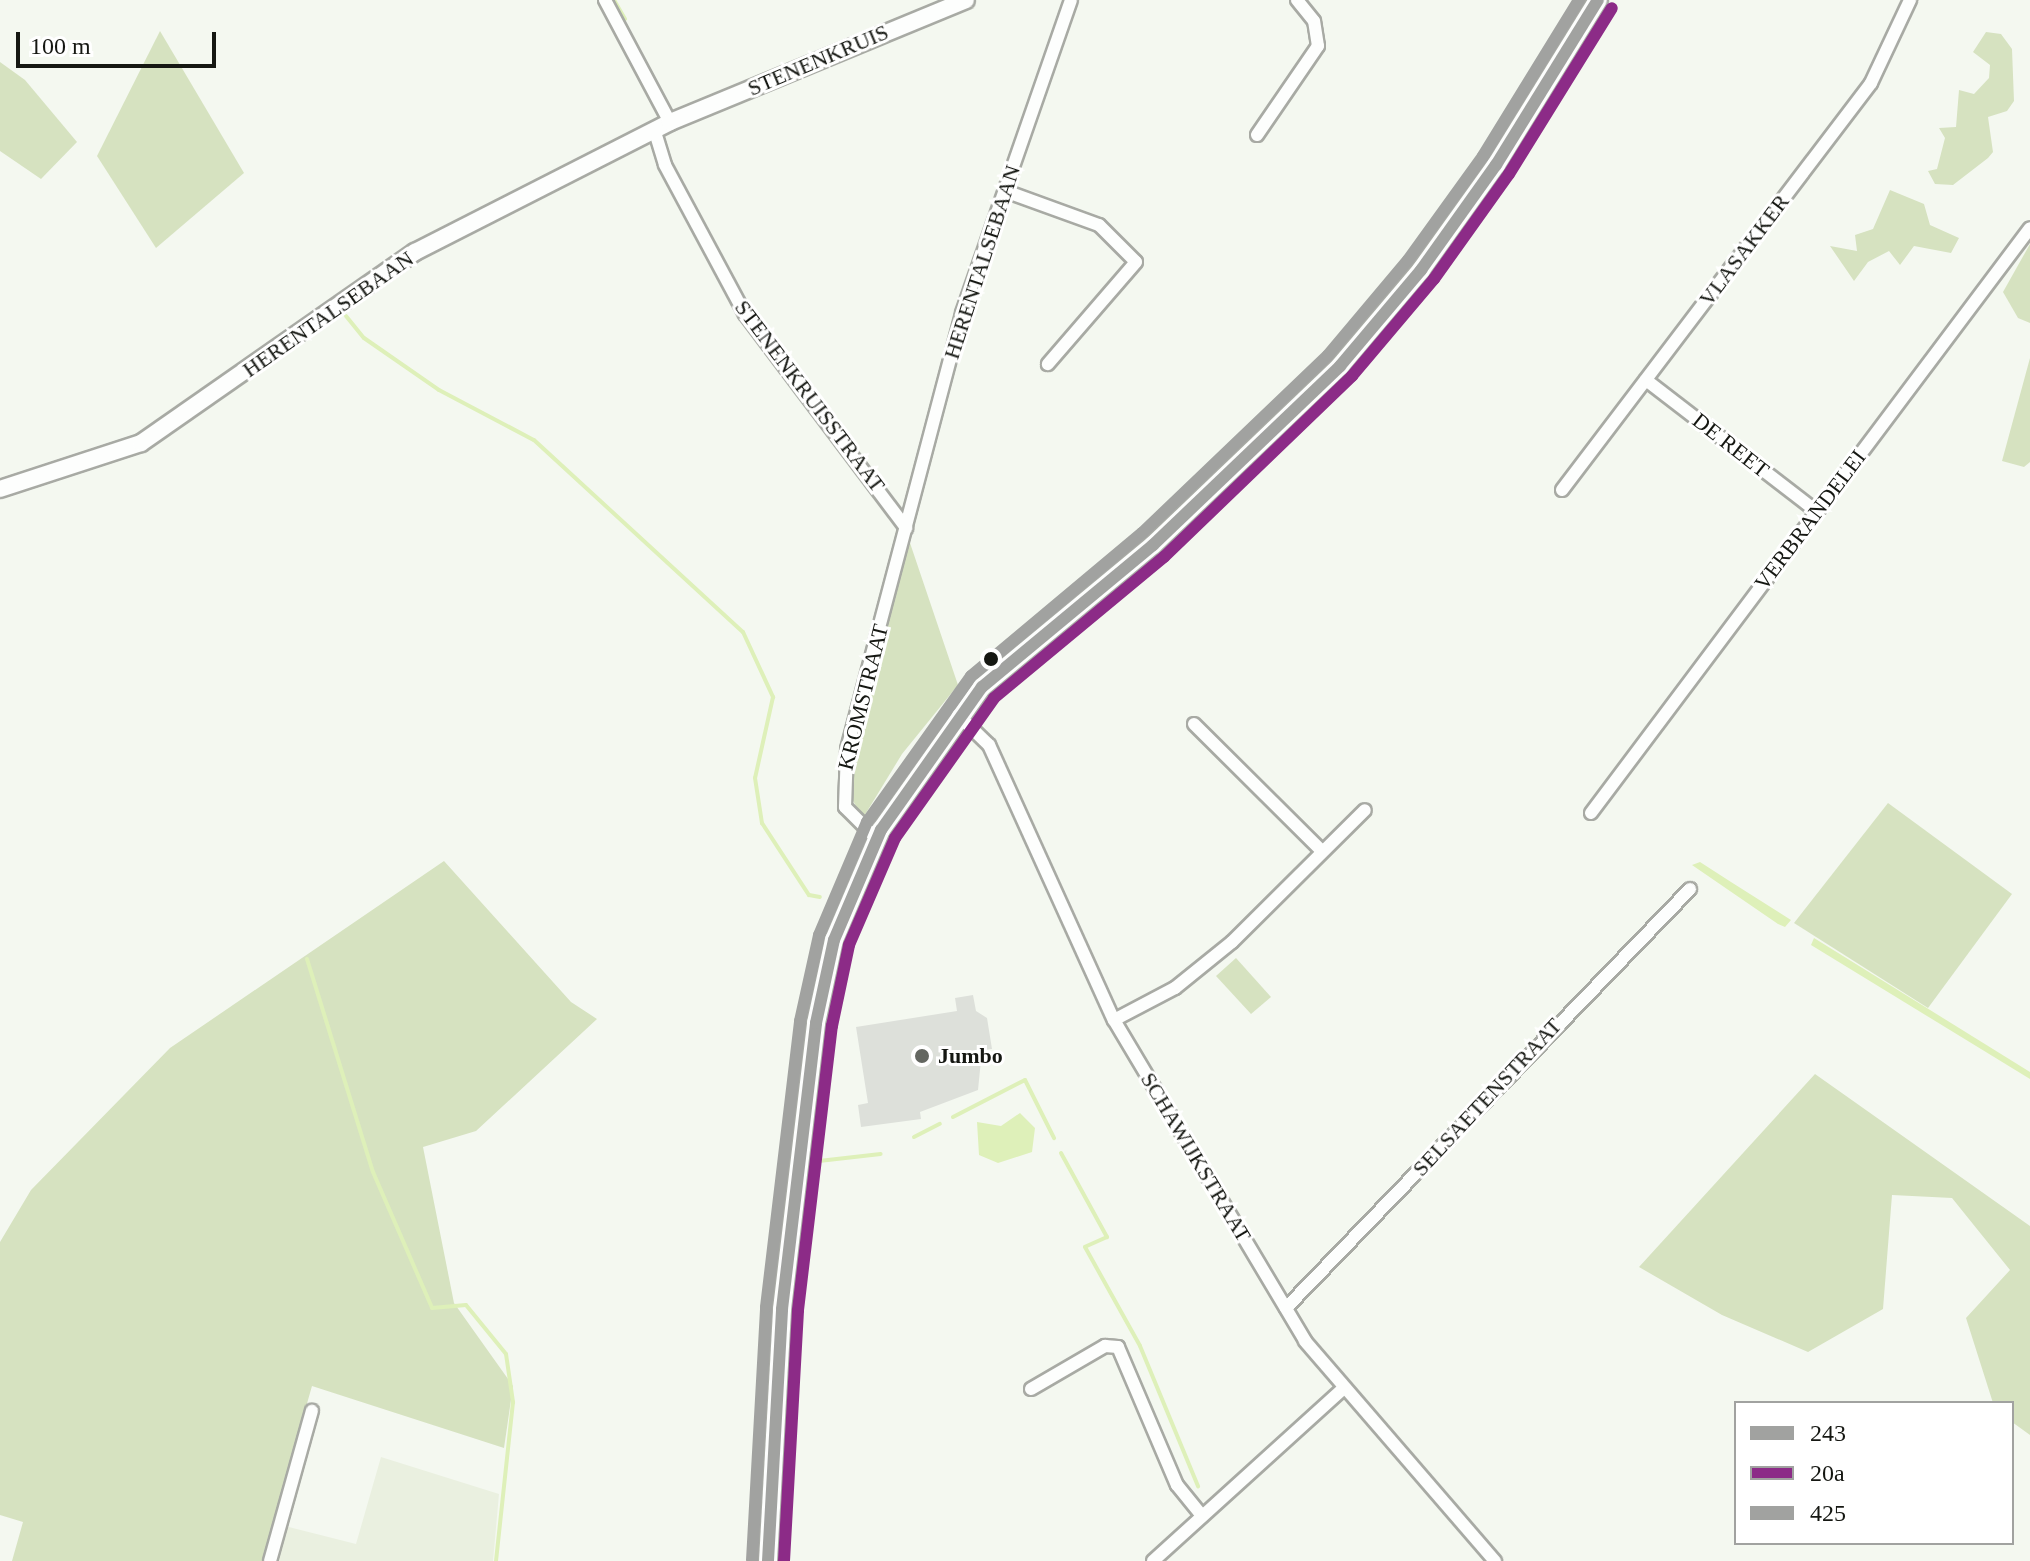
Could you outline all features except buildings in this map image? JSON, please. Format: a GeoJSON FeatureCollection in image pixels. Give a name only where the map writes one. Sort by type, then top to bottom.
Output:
{"type":"FeatureCollection","features":[{"type":"Feature","properties":{"kind":"main road"},"geometry":{"type":"LineString","coordinates":[[768,1561],[782,1309],[816,1023],[834,940],[876,838],[958,715],[997,671],[1153,545],[1340,366],[1421,270],[1496,165],[1598,0]]}},
{"type":"Feature","properties":{"kind":"street"},"geometry":{"type":"LineString","coordinates":[[605,0],[670,122]]}},
{"type":"Feature","properties":{"kind":"street","name":"STENENKRUIS"},"geometry":{"type":"LineString","coordinates":[[655,132],[670,122],[966,0]]}},
{"type":"Feature","properties":{"kind":"street","name":"HERENTALSEBAAN"},"geometry":{"type":"LineString","coordinates":[[906,528],[962,313],[1071,0]]}},
{"type":"Feature","properties":{"kind":"street"},"geometry":{"type":"LineString","coordinates":[[1257,135],[1318,46],[1314,21],[1297,0]]}},
{"type":"Feature","properties":{"kind":"street","name":"VLASAKKER"},"geometry":{"type":"LineString","coordinates":[[1562,490],[1871,83],[1910,0]]}},
{"type":"Feature","properties":{"kind":"street","name":"HERENTALSEBAAN"},"geometry":{"type":"LineString","coordinates":[[0,489],[141,443],[415,252],[655,132]]}},
{"type":"Feature","properties":{"kind":"street","name":"STENENKRUISSTRAAT"},"geometry":{"type":"LineString","coordinates":[[655,132],[665,165],[745,314],[906,528]]}},
{"type":"Feature","properties":{"kind":"street"},"geometry":{"type":"LineString","coordinates":[[1005,191],[1099,225],[1136,262],[1133,272],[1048,364]]}},
{"type":"Feature","properties":{"kind":"street","name":"VERBRANDELEI"},"geometry":{"type":"LineString","coordinates":[[1591,813],[1718,652],[1816,511],[2030,228]]}},
{"type":"Feature","properties":{"kind":"street","name":"DE REET"},"geometry":{"type":"LineString","coordinates":[[1646,380],[1816,511]]}},
{"type":"Feature","properties":{"kind":"street","name":"KROMSTRAAT"},"geometry":{"type":"LineString","coordinates":[[876,838],[845,807],[842,792],[851,733],[906,528]]}},
{"type":"Feature","properties":{"kind":"street","name":"SCHAWIJKSTRAAT"},"geometry":{"type":"LineString","coordinates":[[958,715],[992,751],[1114,1020],[1286,1308],[1344,1388],[1495,1561]]}},
{"type":"Feature","properties":{"kind":"street"},"geometry":{"type":"LineString","coordinates":[[1194,724],[1320,849]]}},
{"type":"Feature","properties":{"kind":"street"},"geometry":{"type":"LineString","coordinates":[[1114,1020],[1175,988],[1232,942],[1320,849],[1365,810]]}},
{"type":"Feature","properties":{"kind":"street","name":"SELSAETENSTRAAT"},"geometry":{"type":"LineString","coordinates":[[1286,1308],[1652,922],[1690,889]]}},
{"type":"Feature","properties":{"kind":"street"},"geometry":{"type":"LineString","coordinates":[[1031,1389],[1105,1346],[1118,1347],[1177,1485],[1202,1516]]}},
{"type":"Feature","properties":{"kind":"street"},"geometry":{"type":"LineString","coordinates":[[1153,1561],[1344,1388]]}},
{"type":"Feature","properties":{"kind":"street"},"geometry":{"type":"LineString","coordinates":[[270,1561],[312,1411]]}},
{"type":"Feature","properties":{"kind":"shaded area"},"geometry":{"type":"Polygon","coordinates":[[[160,31],[244,173],[156,248],[97,156],[160,31]]]}},
{"type":"Feature","properties":{"kind":"shaded area"},"geometry":{"type":"Polygon","coordinates":[[[1986,32],[2001,34],[2012,49],[2014,101],[2007,111],[1988,117],[1993,152],[1988,158],[1953,185],[1935,184],[1928,171],[1937,169],[1945,138],[1939,128],[1956,127],[1959,90],[1974,94],[1989,78],[1990,65],[1973,52],[1986,32]]]}},
{"type":"Feature","properties":{"kind":"shaded area"},"geometry":{"type":"Polygon","coordinates":[[[0,62],[25,80],[77,142],[41,179],[0,151],[0,62]]]}},
{"type":"Feature","properties":{"kind":"shaded area"},"geometry":{"type":"Polygon","coordinates":[[[1890,190],[1924,204],[1930,225],[1959,238],[1951,253],[1914,246],[1900,265],[1889,251],[1868,262],[1854,281],[1830,246],[1857,251],[1855,235],[1873,229],[1890,190]]]}},
{"type":"Feature","properties":{"kind":"shaded area"},"geometry":{"type":"Polygon","coordinates":[[[2030,244],[2030,323],[2018,318],[2003,292],[2030,244]]]}},
{"type":"Feature","properties":{"kind":"shaded area"},"geometry":{"type":"Polygon","coordinates":[[[2030,358],[2030,462],[2024,467],[2002,461],[2030,358]]]}},
{"type":"Feature","properties":{"kind":"shaded area"},"geometry":{"type":"Polygon","coordinates":[[[909,540],[958,685],[902,754],[863,818],[849,794],[856,745],[909,540]]]}},
{"type":"Feature","properties":{"kind":"shaded area"},"geometry":{"type":"Polygon","coordinates":[[[1888,803],[2012,894],[1928,1008],[1794,923],[1888,803]]]}},
{"type":"Feature","properties":{"kind":"shaded area"},"geometry":{"type":"Polygon","coordinates":[[[444,861],[571,1002],[597,1019],[476,1131],[423,1147],[454,1303],[513,1386],[504,1448],[312,1386],[262,1561],[12,1561],[23,1522],[0,1515],[0,1242],[31,1190],[170,1048],[444,861]]]}},
{"type":"Feature","properties":{"kind":"shaded area"},"geometry":{"type":"Polygon","coordinates":[[[1700,862],[1791,920],[1785,927],[1778,924],[1692,865],[1700,862]]]}},
{"type":"Feature","properties":{"kind":"shaded area"},"geometry":{"type":"Polygon","coordinates":[[[1814,938],[2030,1072],[2030,1079],[1811,945],[1814,938]]]}},
{"type":"Feature","properties":{"kind":"shaded area"},"geometry":{"type":"Polygon","coordinates":[[[1236,958],[1271,997],[1251,1014],[1216,976],[1236,958]]]}},
{"type":"Feature","properties":{"kind":"shaded area"},"geometry":{"type":"Polygon","coordinates":[[[1815,1074],[2030,1226],[2030,1435],[2014,1423],[2014,1401],[1992,1401],[1966,1318],[2010,1270],[1952,1198],[1892,1195],[1883,1309],[1808,1352],[1722,1315],[1639,1267],[1815,1074]]]}},
{"type":"Feature","properties":{"kind":"shaded area"},"geometry":{"type":"Polygon","coordinates":[[[1020,1113],[1035,1128],[1032,1152],[998,1163],[979,1155],[977,1122],[1001,1126],[1020,1113]]]}},
{"type":"Feature","properties":{"kind":"shaded area"},"geometry":{"type":"Polygon","coordinates":[[[381,1457],[499,1494],[493,1561],[262,1561],[273,1523],[356,1544],[381,1457]]]}},
{"type":"Feature","properties":{"kind":"waterway"},"geometry":{"type":"LineString","coordinates":[[614,0],[625,19]]}},
{"type":"Feature","properties":{"kind":"waterway"},"geometry":{"type":"LineString","coordinates":[[346,316],[364,338],[439,390],[534,440],[743,632],[773,697],[755,778],[762,823],[809,895],[820,897]]}},
{"type":"Feature","properties":{"kind":"waterway"},"geometry":{"type":"LineString","coordinates":[[307,959],[373,1172],[432,1308],[466,1305],[506,1354],[513,1402],[496,1561]]}},
{"type":"Feature","properties":{"kind":"waterway"},"geometry":{"type":"LineString","coordinates":[[953,1117],[1025,1080],[1054,1138]]}},
{"type":"Feature","properties":{"kind":"waterway"},"geometry":{"type":"LineString","coordinates":[[914,1137],[940,1124]]}},
{"type":"Feature","properties":{"kind":"waterway"},"geometry":{"type":"LineString","coordinates":[[1061,1153],[1107,1237],[1085,1247],[1140,1346],[1198,1486]]}},
{"type":"Feature","properties":{"kind":"waterway"},"geometry":{"type":"LineString","coordinates":[[819,1161],[881,1154]]}},
{"type":"Feature","properties":{"kind":"transit line","name":"425"},"geometry":{"type":"LineString","coordinates":[[752,1560],[766,1307],[800,1021],[819,935],[867,822],[971,676],[1142,533],[1328,355],[1408,260],[1483,156],[1579,0]]}},
{"type":"Feature","properties":{"kind":"transit line","name":"243"},"geometry":{"type":"LineString","coordinates":[[768,1561],[782,1309],[816,1023],[834,940],[881,830],[982,687],[1153,545],[1340,366],[1421,270],[1496,165],[1598,0]]}},
{"type":"Feature","properties":{"kind":"transit line","name":"20a"},"geometry":{"type":"LineString","coordinates":[[784,1561],[798,1310],[832,1026],[849,945],[895,838],[994,698],[1164,557],[1352,376],[1434,279],[1509,174],[1612,8]]}},
{"type":"Feature","properties":{"kind":"place","name":"Jumbo"},"geometry":{"type":"Point","coordinates":[922,1056]}}]}
